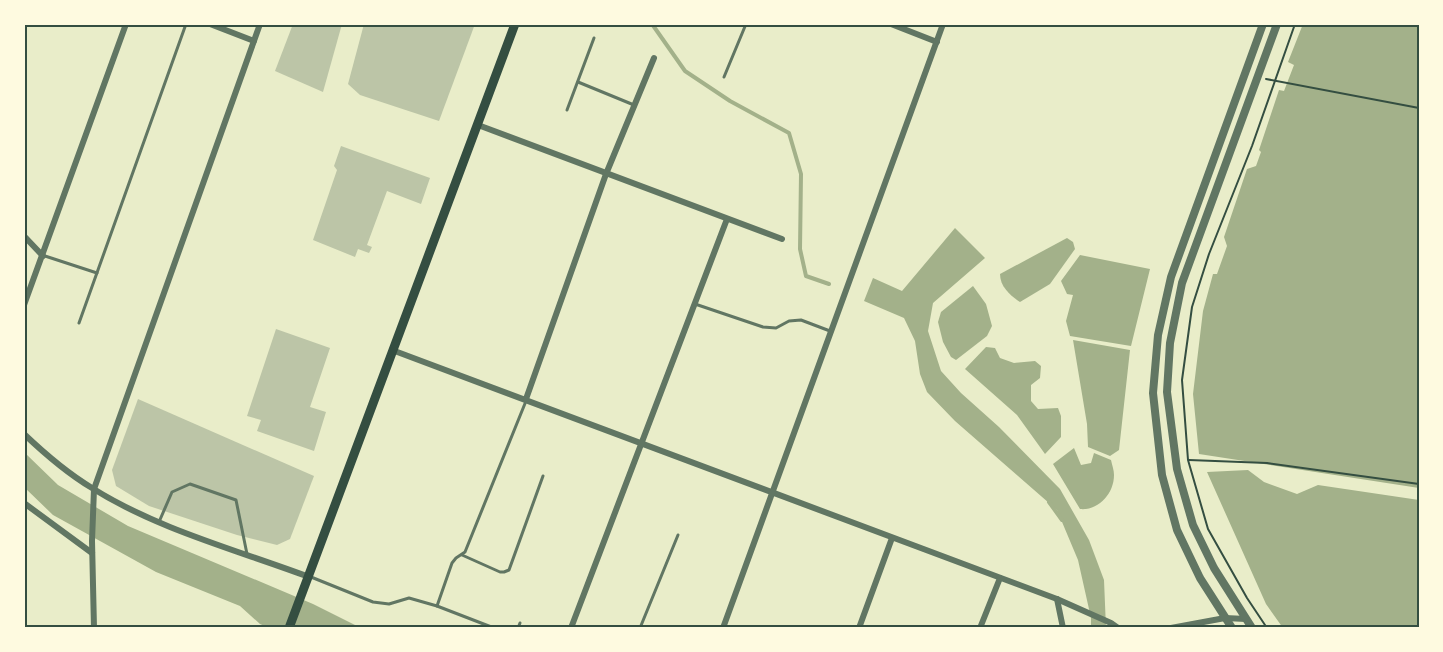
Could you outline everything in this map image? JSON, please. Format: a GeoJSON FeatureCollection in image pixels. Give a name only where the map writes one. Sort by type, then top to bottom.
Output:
{"type":"FeatureCollection","features":[{"type":"Feature","properties":{"kind":"main road"},"geometry":{"type":"LineString","coordinates":[[290,628],[515,24]]}},
{"type":"Feature","properties":{"kind":"street"},"geometry":{"type":"LineString","coordinates":[[24,305],[126,24]]}},
{"type":"Feature","properties":{"kind":"street"},"geometry":{"type":"LineString","coordinates":[[210,24],[254,41]]}},
{"type":"Feature","properties":{"kind":"street"},"geometry":{"type":"LineString","coordinates":[[94,628],[92,541],[94,489],[260,24]]}},
{"type":"Feature","properties":{"kind":"street"},"geometry":{"type":"LineString","coordinates":[[891,24],[937,42]]}},
{"type":"Feature","properties":{"kind":"street"},"geometry":{"type":"LineString","coordinates":[[723,628],[944,24]]}},
{"type":"Feature","properties":{"kind":"street"},"geometry":{"type":"LineString","coordinates":[[1232,628],[1200,578],[1177,530],[1162,475],[1153,393],[1158,335],[1171,277],[1263,24]]}},
{"type":"Feature","properties":{"kind":"street"},"geometry":{"type":"LineString","coordinates":[[1252,628],[1214,568],[1193,525],[1177,469],[1167,392],[1170,343],[1182,283],[1277,24]]}},
{"type":"Feature","properties":{"kind":"street"},"geometry":{"type":"LineString","coordinates":[[526,399],[606,174],[654,58]]}},
{"type":"Feature","properties":{"kind":"street"},"geometry":{"type":"LineString","coordinates":[[478,125],[782,238]]}},
{"type":"Feature","properties":{"kind":"street"},"geometry":{"type":"LineString","coordinates":[[571,628],[728,219]]}},
{"type":"Feature","properties":{"kind":"street"},"geometry":{"type":"LineString","coordinates":[[24,236],[43,256]]}},
{"type":"Feature","properties":{"kind":"street"},"geometry":{"type":"LineString","coordinates":[[392,350],[1057,599],[1118,628]]}},
{"type":"Feature","properties":{"kind":"street"},"geometry":{"type":"LineString","coordinates":[[24,434],[65,470],[94,489],[159,523],[309,577]]}},
{"type":"Feature","properties":{"kind":"street"},"geometry":{"type":"LineString","coordinates":[[24,502],[92,553]]}},
{"type":"Feature","properties":{"kind":"street"},"geometry":{"type":"LineString","coordinates":[[859,628],[892,538]]}},
{"type":"Feature","properties":{"kind":"street"},"geometry":{"type":"LineString","coordinates":[[981,628],[999,578]]}},
{"type":"Feature","properties":{"kind":"street"},"geometry":{"type":"LineString","coordinates":[[1057,599],[1063,628]]}},
{"type":"Feature","properties":{"kind":"street"},"geometry":{"type":"LineString","coordinates":[[1171,628],[1225,618],[1246,619]]}},
{"type":"Feature","properties":{"kind":"lane"},"geometry":{"type":"LineString","coordinates":[[79,323],[186,24]]}},
{"type":"Feature","properties":{"kind":"lane"},"geometry":{"type":"LineString","coordinates":[[724,77],[746,24]]}},
{"type":"Feature","properties":{"kind":"lane"},"geometry":{"type":"LineString","coordinates":[[567,110],[594,38]]}},
{"type":"Feature","properties":{"kind":"lane"},"geometry":{"type":"LineString","coordinates":[[578,82],[635,105]]}},
{"type":"Feature","properties":{"kind":"lane"},"geometry":{"type":"LineString","coordinates":[[43,256],[97,273]]}},
{"type":"Feature","properties":{"kind":"lane"},"geometry":{"type":"LineString","coordinates":[[695,304],[763,327],[776,328],[789,321],[801,321],[832,331]]}},
{"type":"Feature","properties":{"kind":"lane"},"geometry":{"type":"LineString","coordinates":[[437,606],[452,563],[465,552],[526,399]]}},
{"type":"Feature","properties":{"kind":"lane"},"geometry":{"type":"LineString","coordinates":[[462,555],[500,572],[509,570],[543,476]]}},
{"type":"Feature","properties":{"kind":"lane"},"geometry":{"type":"LineString","coordinates":[[159,523],[172,492],[190,484],[227,497],[236,501],[247,554]]}},
{"type":"Feature","properties":{"kind":"lane"},"geometry":{"type":"LineString","coordinates":[[640,628],[678,535]]}},
{"type":"Feature","properties":{"kind":"lane"},"geometry":{"type":"LineString","coordinates":[[309,577],[381,604],[409,598],[494,628]]}},
{"type":"Feature","properties":{"kind":"lane"},"geometry":{"type":"LineString","coordinates":[[518,628],[520,622]]}},
{"type":"Feature","properties":{"kind":"path"},"geometry":{"type":"LineString","coordinates":[[1268,628],[1247,598],[1208,529],[1188,460],[1182,380],[1192,308],[1209,254],[1252,146],[1295,24]]}},
{"type":"Feature","properties":{"kind":"path"},"geometry":{"type":"LineString","coordinates":[[1257,77],[1419,108]]}},
{"type":"Feature","properties":{"kind":"path"},"geometry":{"type":"LineString","coordinates":[[1177,469],[1188,460],[1267,463],[1419,484]]}},
{"type":"Feature","properties":{"kind":"shaded area"},"geometry":{"type":"Polygon","coordinates":[[[1303,24],[1419,24],[1419,488],[1199,454],[1193,394],[1203,311],[1213,274],[1217,274],[1227,246],[1224,237],[1247,169],[1256,166],[1279,90],[1284,91],[1294,65],[1288,62],[1303,24]]]}},
{"type":"Feature","properties":{"kind":"shaded area"},"geometry":{"type":"Polygon","coordinates":[[[955,228],[985,258],[933,303],[928,331],[941,371],[1060,489],[1089,540],[1104,580],[1106,628],[1091,628],[1091,618],[1078,560],[1057,510],[955,421],[927,392],[920,374],[915,341],[904,318],[864,301],[873,278],[902,291],[955,228]]]}},
{"type":"Feature","properties":{"kind":"shaded area"},"geometry":{"type":"Polygon","coordinates":[[[1067,238],[1073,242],[1075,249],[1050,284],[1020,302],[1007,291],[1000,279],[1000,274],[1067,238]]]}},
{"type":"Feature","properties":{"kind":"shaded area"},"geometry":{"type":"Polygon","coordinates":[[[1080,255],[1150,269],[1131,346],[1070,336],[1066,321],[1073,295],[1067,294],[1061,281],[1080,255]]]}},
{"type":"Feature","properties":{"kind":"shaded area"},"geometry":{"type":"Polygon","coordinates":[[[973,286],[986,304],[992,326],[987,336],[956,360],[951,357],[943,342],[938,322],[941,312],[973,286]]]}},
{"type":"Feature","properties":{"kind":"shaded area"},"geometry":{"type":"Polygon","coordinates":[[[1073,340],[1130,350],[1119,450],[1110,456],[1088,447],[1087,424],[1073,340]]]}},
{"type":"Feature","properties":{"kind":"shaded area"},"geometry":{"type":"Polygon","coordinates":[[[986,347],[995,348],[1000,358],[1014,363],[1035,361],[1041,366],[1040,378],[1031,385],[1031,401],[1038,409],[1058,408],[1061,416],[1061,437],[1045,454],[1017,415],[965,369],[986,347]]]}},
{"type":"Feature","properties":{"kind":"shaded area"},"geometry":{"type":"Polygon","coordinates":[[[1074,448],[1081,465],[1091,463],[1094,453],[1111,460],[1113,469],[1113,482],[1108,495],[1099,504],[1087,509],[1080,509],[1053,464],[1074,448]]]}},
{"type":"Feature","properties":{"kind":"shaded area"},"geometry":{"type":"Polygon","coordinates":[[[24,452],[58,485],[128,526],[313,604],[361,628],[269,628],[260,624],[240,606],[156,572],[53,515],[24,487],[24,452]]]}},
{"type":"Feature","properties":{"kind":"shaded area"},"geometry":{"type":"Polygon","coordinates":[[[1248,470],[1264,482],[1297,494],[1318,485],[1419,500],[1419,628],[1283,628],[1266,604],[1207,472],[1248,470]]]}},
{"type":"Feature","properties":{"kind":"building"},"geometry":{"type":"Polygon","coordinates":[[[293,24],[342,24],[323,92],[275,71],[293,24]]]}},
{"type":"Feature","properties":{"kind":"building"},"geometry":{"type":"Polygon","coordinates":[[[364,24],[475,24],[439,121],[360,95],[348,84],[364,24]]]}},
{"type":"Feature","properties":{"kind":"building"},"geometry":{"type":"Polygon","coordinates":[[[341,146],[430,178],[421,204],[387,191],[367,245],[372,247],[369,253],[358,249],[355,257],[313,240],[337,170],[334,166],[341,146]]]}},
{"type":"Feature","properties":{"kind":"building"},"geometry":{"type":"Polygon","coordinates":[[[276,329],[330,348],[310,407],[326,412],[314,451],[257,431],[261,420],[247,416],[276,329]]]}},
{"type":"Feature","properties":{"kind":"building"},"geometry":{"type":"Polygon","coordinates":[[[138,399],[314,476],[290,539],[277,545],[237,535],[149,506],[116,486],[112,470],[138,399]]]}},
{"type":"Feature","properties":{"kind":"waterway"},"geometry":{"type":"LineString","coordinates":[[652,24],[685,71],[730,101],[789,133],[801,174],[800,249],[806,276],[829,284]]}},
{"type":"Feature","properties":{"kind":"waterway"},"geometry":{"type":"LineString","coordinates":[[1049,502],[1062,520]]}}]}
